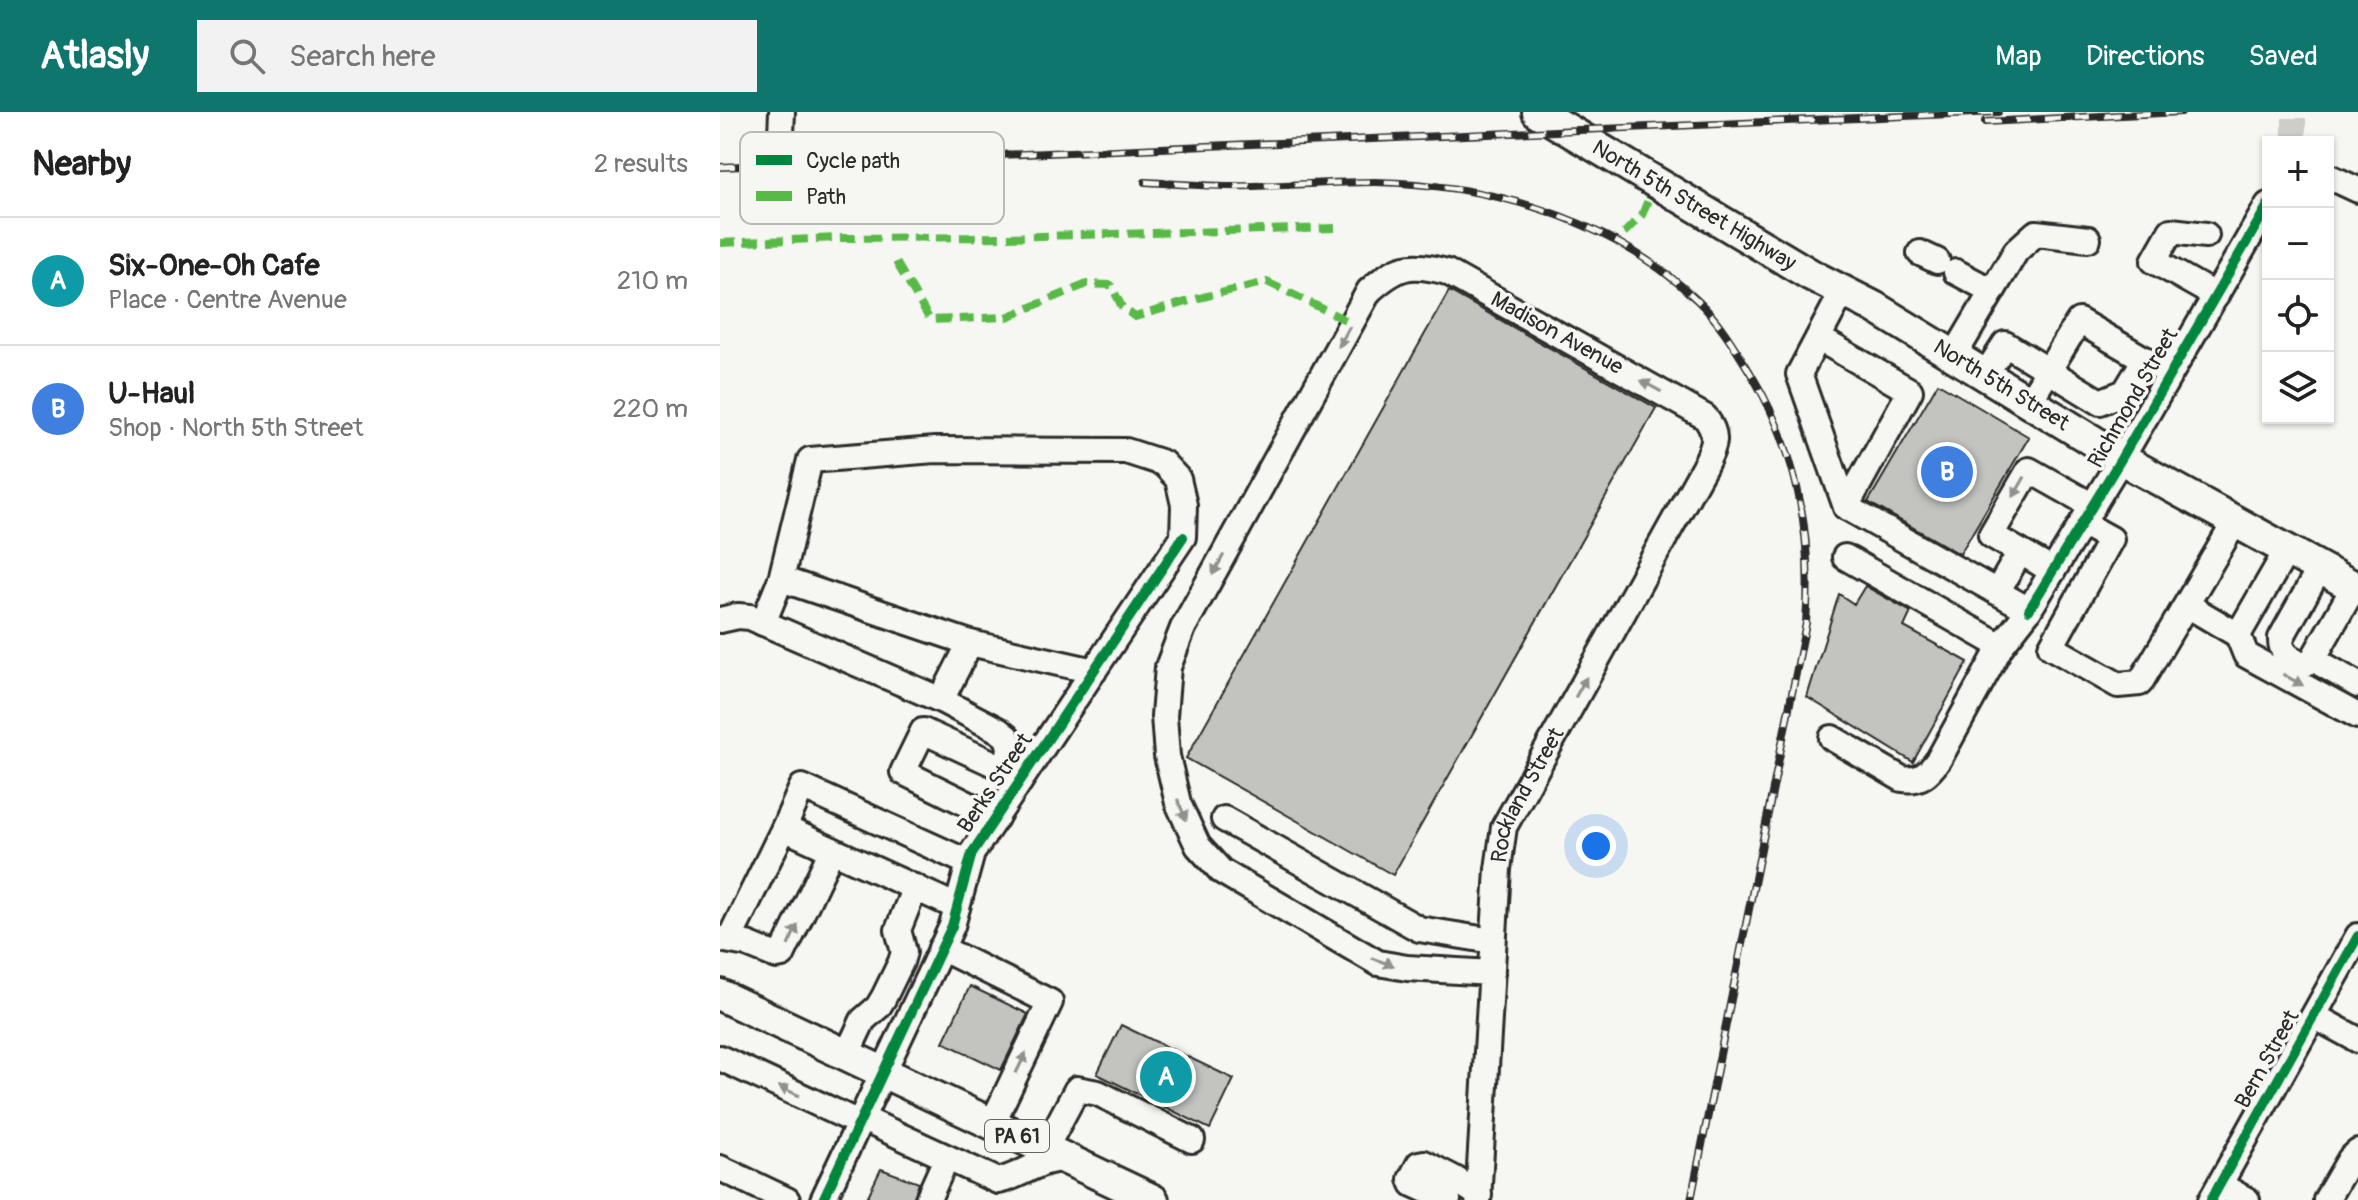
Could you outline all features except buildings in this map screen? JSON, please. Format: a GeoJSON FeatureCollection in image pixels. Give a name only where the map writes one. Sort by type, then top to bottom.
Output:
{"type":"FeatureCollection","features":[{"type":"Feature","properties":{"kind":"main road","name":"North 5th Street Highway"},"geometry":{"type":"LineString","coordinates":[[1538,112],[1811,275]]}},
{"type":"Feature","properties":{"kind":"main road","name":"North 5th Street"},"geometry":{"type":"LineString","coordinates":[[1811,275],[1954,356],[2121,459],[2356,588]]}},
{"type":"Feature","properties":{"kind":"main road","name":"PA 61"},"geometry":{"type":"LineString","coordinates":[[720,995],[1153,1200]]}},
{"type":"Feature","properties":{"kind":"street"},"geometry":{"type":"LineString","coordinates":[[2334,179],[2358,190]]}},
{"type":"Feature","properties":{"kind":"street","name":"Richmond Street"},"geometry":{"type":"LineString","coordinates":[[1832,738],[1902,779],[1911,780],[1928,774],[2001,646],[2029,610],[2121,459],[2266,208]]}},
{"type":"Feature","properties":{"kind":"street"},"geometry":{"type":"LineString","coordinates":[[2206,235],[2171,231],[2154,261],[2216,296]]}},
{"type":"Feature","properties":{"kind":"street"},"geometry":{"type":"LineString","coordinates":[[1954,356],[2016,251],[2036,233],[2088,239]]}},
{"type":"Feature","properties":{"kind":"street"},"geometry":{"type":"LineString","coordinates":[[1938,262],[1992,291]]}},
{"type":"Feature","properties":{"kind":"street","name":"Madison Avenue"},"geometry":{"type":"LineString","coordinates":[[1492,973],[1407,968],[1378,963],[1221,871],[1198,846],[1178,803],[1167,756],[1164,716],[1168,667],[1183,628],[1369,291],[1388,274],[1420,265],[1447,272],[1705,417],[1715,430]]}},
{"type":"Feature","properties":{"kind":"street"},"geometry":{"type":"LineString","coordinates":[[1843,291],[1799,374],[1846,507],[2029,610]]}},
{"type":"Feature","properties":{"kind":"street"},"geometry":{"type":"LineString","coordinates":[[2029,402],[2079,321],[2171,374]]}},
{"type":"Feature","properties":{"kind":"street"},"geometry":{"type":"LineString","coordinates":[[1818,338],[1910,391],[1846,507]]}},
{"type":"Feature","properties":{"kind":"street"},"geometry":{"type":"LineString","coordinates":[[1985,375],[2005,344],[2100,402],[2125,392],[2145,359]]}},
{"type":"Feature","properties":{"kind":"street"},"geometry":{"type":"LineString","coordinates":[[2067,425],[2086,394]]}},
{"type":"Feature","properties":{"kind":"street","name":"Rockland Street"},"geometry":{"type":"LineString","coordinates":[[1478,1198],[1498,869],[1504,827],[1704,467],[1714,447],[1715,430]]}},
{"type":"Feature","properties":{"kind":"street","name":"Berks Street"},"geometry":{"type":"LineString","coordinates":[[781,579],[810,460],[935,450],[1126,451],[1163,463],[1178,479],[1184,505],[1183,537],[1094,671],[1014,776],[996,818],[972,853],[957,907],[941,948],[823,1200]]}},
{"type":"Feature","properties":{"kind":"street"},"geometry":{"type":"LineString","coordinates":[[2053,571],[1991,535],[2029,470],[2059,487],[2111,539],[2051,647],[2118,685],[2140,683],[2235,522]]}},
{"type":"Feature","properties":{"kind":"street"},"geometry":{"type":"LineString","coordinates":[[2238,635],[2287,550]]}},
{"type":"Feature","properties":{"kind":"street"},"geometry":{"type":"LineString","coordinates":[[1997,592],[2020,552]]}},
{"type":"Feature","properties":{"kind":"street"},"geometry":{"type":"LineString","coordinates":[[1845,557],[2001,646]]}},
{"type":"Feature","properties":{"kind":"street"},"geometry":{"type":"LineString","coordinates":[[2320,568],[2281,638],[2280,647],[2285,654],[2303,665],[2313,659],[2356,588]]}},
{"type":"Feature","properties":{"kind":"street"},"geometry":{"type":"LineString","coordinates":[[763,623],[781,579],[970,643],[1094,671]]}},
{"type":"Feature","properties":{"kind":"street"},"geometry":{"type":"LineString","coordinates":[[2187,605],[2238,635],[2246,655],[2358,716]]}},
{"type":"Feature","properties":{"kind":"street"},"geometry":{"type":"LineString","coordinates":[[720,620],[738,616],[763,623],[941,700],[998,730],[1007,737],[1014,776]]}},
{"type":"Feature","properties":{"kind":"street"},"geometry":{"type":"LineString","coordinates":[[941,700],[970,643]]}},
{"type":"Feature","properties":{"kind":"street"},"geometry":{"type":"LineString","coordinates":[[2313,659],[2358,685]]}},
{"type":"Feature","properties":{"kind":"street"},"geometry":{"type":"LineString","coordinates":[[996,818],[903,772],[923,731],[1014,776]]}},
{"type":"Feature","properties":{"kind":"street"},"geometry":{"type":"LineString","coordinates":[[832,850],[782,955],[725,939],[784,828],[802,787],[969,863]]}},
{"type":"Feature","properties":{"kind":"street"},"geometry":{"type":"LineString","coordinates":[[1224,819],[1419,929],[1493,941]]}},
{"type":"Feature","properties":{"kind":"street"},"geometry":{"type":"LineString","coordinates":[[784,828],[957,907]]}},
{"type":"Feature","properties":{"kind":"street"},"geometry":{"type":"LineString","coordinates":[[846,1056],[863,1020],[878,1007],[904,952],[898,930],[915,887]]}},
{"type":"Feature","properties":{"kind":"street","name":"Bern Street"},"geometry":{"type":"LineString","coordinates":[[2216,1192],[2358,936]]}},
{"type":"Feature","properties":{"kind":"street"},"geometry":{"type":"LineString","coordinates":[[941,948],[1050,1002],[992,1124]]}},
{"type":"Feature","properties":{"kind":"street"},"geometry":{"type":"LineString","coordinates":[[878,1007],[907,1020]]}},
{"type":"Feature","properties":{"kind":"street"},"geometry":{"type":"LineString","coordinates":[[2314,1016],[2358,1040]]}},
{"type":"Feature","properties":{"kind":"street"},"geometry":{"type":"LineString","coordinates":[[720,1058],[946,1159],[984,1189],[1056,1154],[1077,1089],[1098,1093],[1192,1140]]}},
{"type":"Feature","properties":{"kind":"street"},"geometry":{"type":"LineString","coordinates":[[2326,1200],[2350,1159],[2358,1152]]}},
{"type":"Feature","properties":{"kind":"street"},"geometry":{"type":"LineString","coordinates":[[928,1199],[946,1159]]}},
{"type":"Feature","properties":{"kind":"street"},"geometry":{"type":"LineString","coordinates":[[1448,1200],[1413,1184],[1411,1179],[1419,1164],[1424,1163],[1455,1179],[1478,1198]]}},
{"type":"Feature","properties":{"kind":"street"},"geometry":{"type":"LineString","coordinates":[[720,1168],[787,1200]]}},
{"type":"Feature","properties":{"kind":"street"},"geometry":{"type":"LineString","coordinates":[[2216,1192],[2247,1200]]}},
{"type":"Feature","properties":{"kind":"tunnel"},"geometry":{"type":"LineString","coordinates":[[2294,112],[2294,136]]}},
{"type":"Feature","properties":{"kind":"railway"},"geometry":{"type":"LineString","coordinates":[[1004,155],[1998,112]]}},
{"type":"Feature","properties":{"kind":"railway"},"geometry":{"type":"LineString","coordinates":[[1985,122],[2181,112]]}},
{"type":"Feature","properties":{"kind":"railway"},"geometry":{"type":"LineString","coordinates":[[720,167],[740,166]]}},
{"type":"Feature","properties":{"kind":"railway"},"geometry":{"type":"LineString","coordinates":[[1145,182],[1240,186],[1360,182],[1418,184],[1505,199],[1548,212],[1628,248],[1664,272],[1698,301],[1727,336],[1767,403],[1790,463],[1804,526],[1808,590],[1806,623],[1691,1200]]}},
{"type":"Feature","properties":{"kind":"marked path"},"geometry":{"type":"LineString","coordinates":[[1624,233],[1642,215],[1648,200]]}},
{"type":"Feature","properties":{"kind":"marked path"},"geometry":{"type":"LineString","coordinates":[[720,243],[1335,228]]}},
{"type":"Feature","properties":{"kind":"marked path"},"geometry":{"type":"LineString","coordinates":[[896,262],[930,320],[1007,317],[1087,284],[1111,285],[1122,307],[1135,317],[1267,282],[1352,323]]}},
{"type":"Feature","properties":{"kind":"cycle path"},"geometry":{"type":"LineString","coordinates":[[2029,610],[2121,459],[2266,208]]}},
{"type":"Feature","properties":{"kind":"cycle path"},"geometry":{"type":"LineString","coordinates":[[823,1200],[952,926],[972,853],[1183,537]]}},
{"type":"Feature","properties":{"kind":"cycle path"},"geometry":{"type":"LineString","coordinates":[[2211,1200],[2358,936]]}},
{"type":"Feature","properties":{"kind":"place","name":"U-Haul"},"geometry":{"type":"Point","coordinates":[1947,472]}},
{"type":"Feature","properties":{"kind":"place","name":"Six-One-Oh Cafe"},"geometry":{"type":"Point","coordinates":[1166,1077]}}]}
